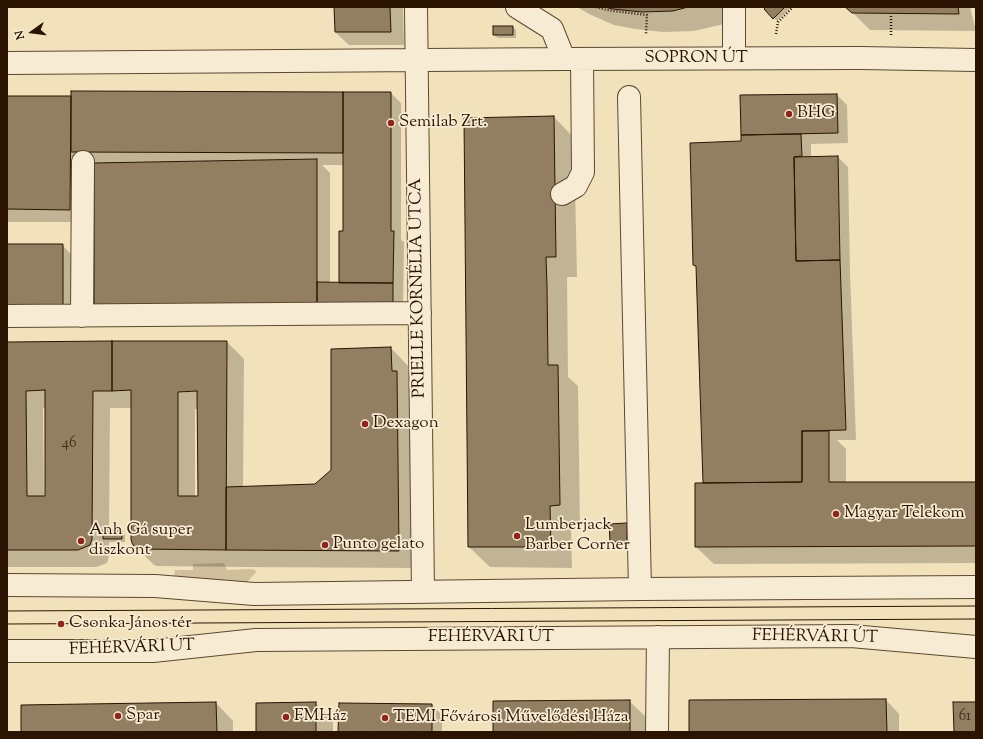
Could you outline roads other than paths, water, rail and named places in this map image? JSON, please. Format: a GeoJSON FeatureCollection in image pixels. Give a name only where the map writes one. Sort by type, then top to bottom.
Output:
{"type":"FeatureCollection","features":[{"type":"Feature","properties":{"kind":"street","name":"PRIELLE KORNÉLIA UTCA"},"geometry":{"type":"LineString","coordinates":[[416,7],[423,592]]}},
{"type":"Feature","properties":{"kind":"street"},"geometry":{"type":"LineString","coordinates":[[517,7],[552,29],[573,59],[583,172],[576,186],[562,194]]}},
{"type":"Feature","properties":{"kind":"street"},"geometry":{"type":"LineString","coordinates":[[734,7],[734,58]]}},
{"type":"Feature","properties":{"kind":"street","name":"SOPRON ÚT"},"geometry":{"type":"LineString","coordinates":[[7,63],[734,58],[976,60]]}},
{"type":"Feature","properties":{"kind":"street"},"geometry":{"type":"LineString","coordinates":[[629,96],[640,589]]}},
{"type":"Feature","properties":{"kind":"street"},"geometry":{"type":"LineString","coordinates":[[82,316],[83,162]]}},
{"type":"Feature","properties":{"kind":"street"},"geometry":{"type":"LineString","coordinates":[[7,316],[420,314]]}},
{"type":"Feature","properties":{"kind":"street"},"geometry":{"type":"LineString","coordinates":[[7,585],[155,586],[254,594],[640,589],[976,587]]}},
{"type":"Feature","properties":{"kind":"street","name":"FEHÉRVÁRI ÚT"},"geometry":{"type":"LineString","coordinates":[[7,651],[153,651],[256,640],[851,636],[976,647]]}},
{"type":"Feature","properties":{"kind":"street"},"geometry":{"type":"LineString","coordinates":[[657,732],[658,637]]}},
{"type":"Feature","properties":{"kind":"tram line"},"geometry":{"type":"LineString","coordinates":[[7,611],[976,606]]}},
{"type":"Feature","properties":{"kind":"tram line"},"geometry":{"type":"LineString","coordinates":[[7,624],[976,619]]}},
{"type":"Feature","properties":{"kind":"place","name":"BHG"},"geometry":{"type":"Point","coordinates":[789,114]}},
{"type":"Feature","properties":{"kind":"place","name":"Semilab Zrt."},"geometry":{"type":"Point","coordinates":[391,123]}},
{"type":"Feature","properties":{"kind":"place","name":"Dexagon"},"geometry":{"type":"Point","coordinates":[365,424]}},
{"type":"Feature","properties":{"kind":"place","name":"Magyar Telekom"},"geometry":{"type":"Point","coordinates":[836,514]}},
{"type":"Feature","properties":{"kind":"place","name":"Lumberjack Barber Corner"},"geometry":{"type":"Point","coordinates":[517,536]}},
{"type":"Feature","properties":{"kind":"place","name":"Anh Gá super diszkont"},"geometry":{"type":"Point","coordinates":[81,541]}},
{"type":"Feature","properties":{"kind":"place","name":"Punto gelato"},"geometry":{"type":"Point","coordinates":[325,545]}},
{"type":"Feature","properties":{"kind":"place","name":"Csonka János tér"},"geometry":{"type":"Point","coordinates":[61,624]}},
{"type":"Feature","properties":{"kind":"place","name":"Spar"},"geometry":{"type":"Point","coordinates":[118,716]}},
{"type":"Feature","properties":{"kind":"place","name":"FMHáz"},"geometry":{"type":"Point","coordinates":[286,717]}},
{"type":"Feature","properties":{"kind":"place","name":"TEMI Fővárosi Művelődési Háza"},"geometry":{"type":"Point","coordinates":[385,718]}}]}
